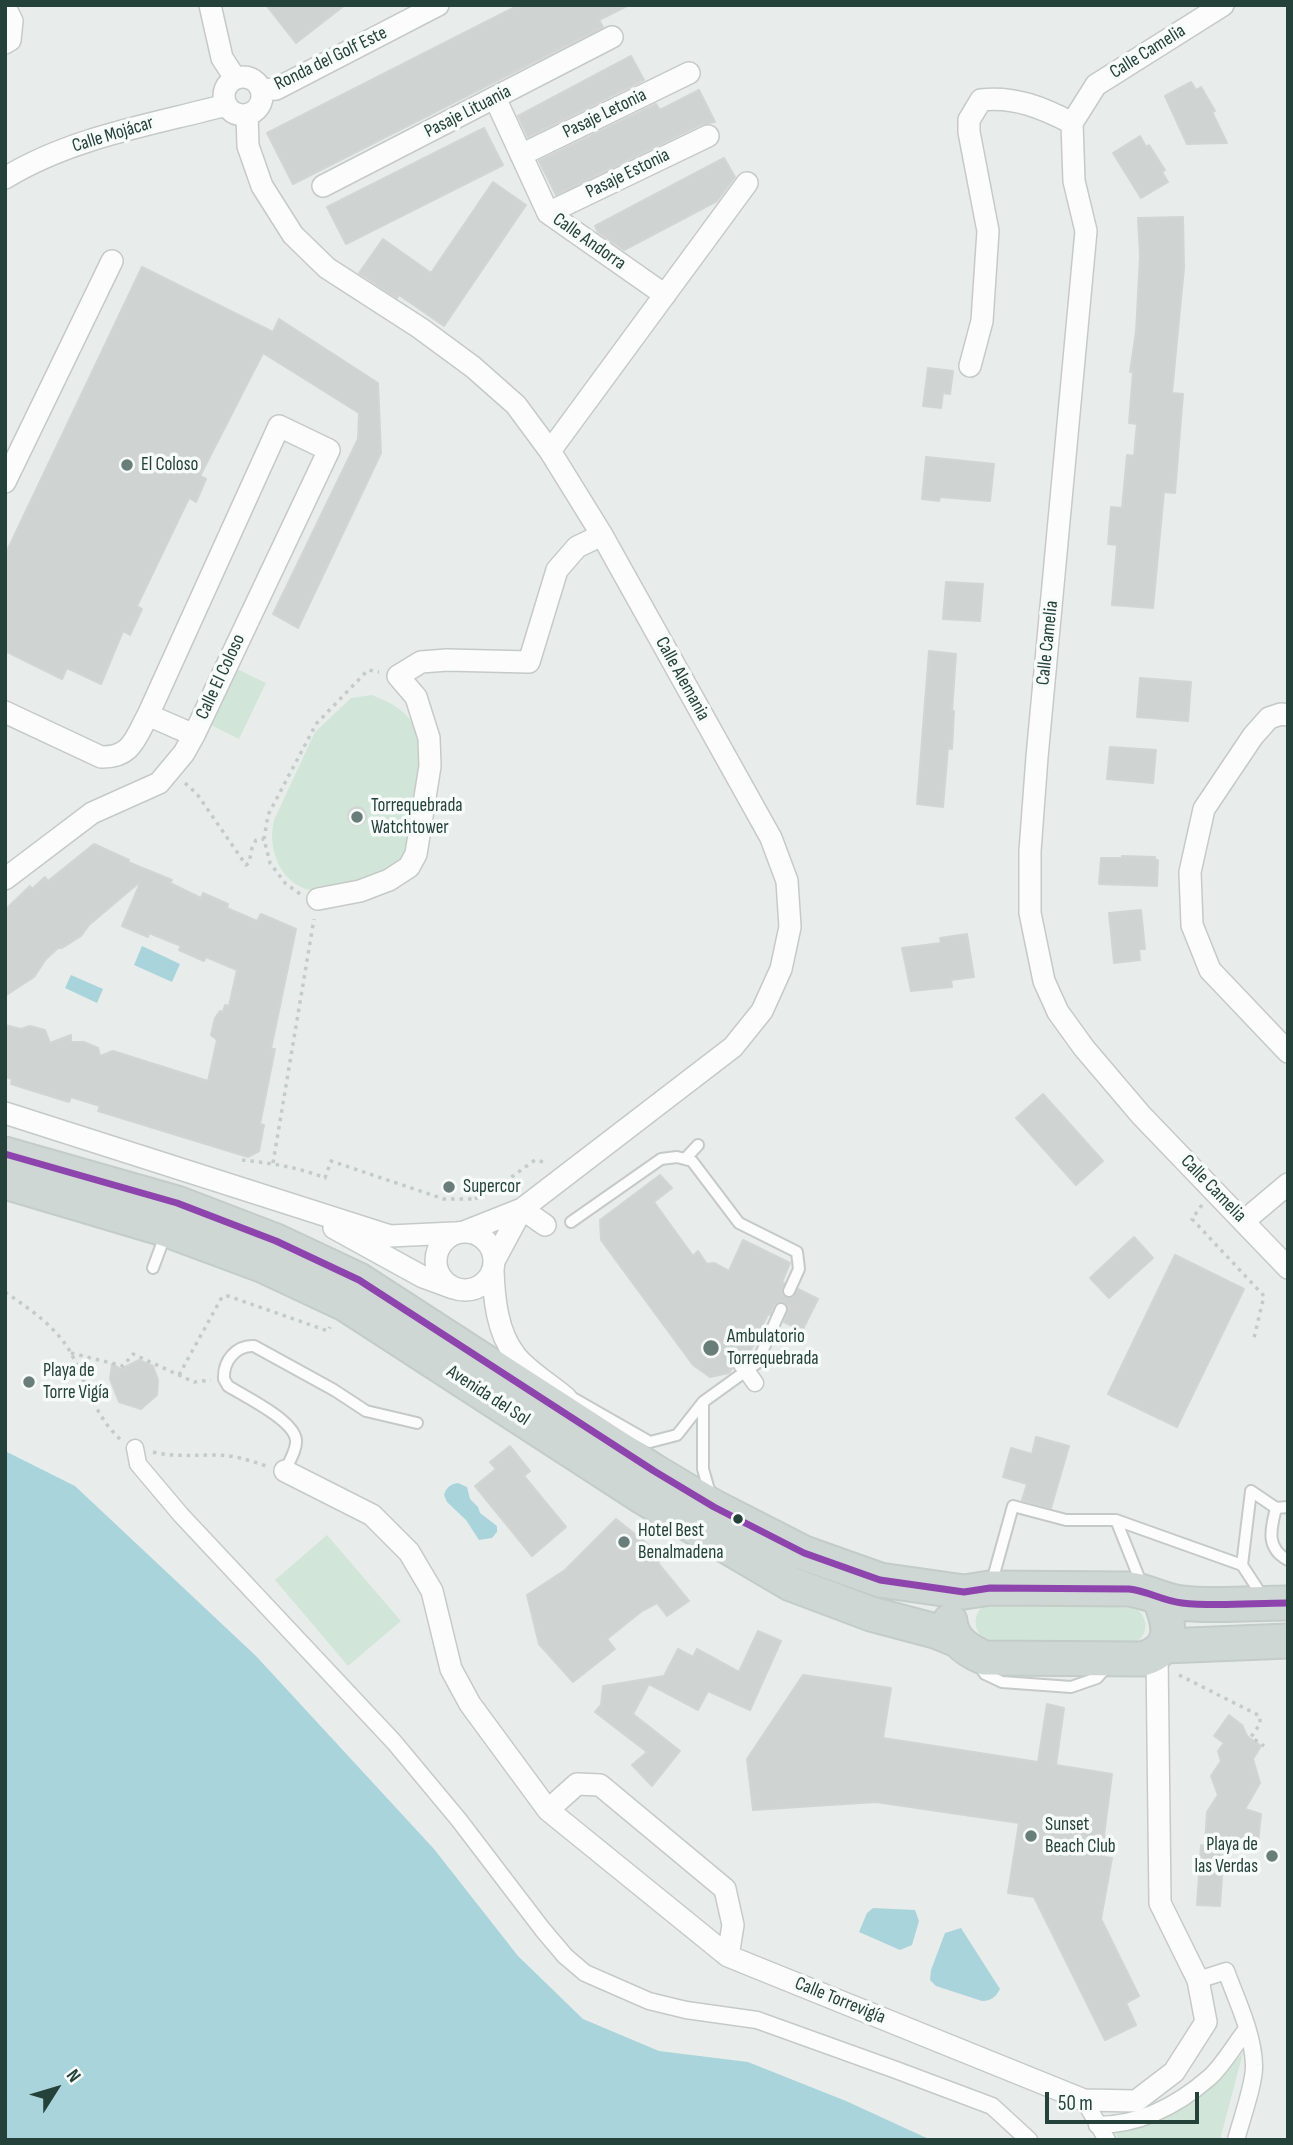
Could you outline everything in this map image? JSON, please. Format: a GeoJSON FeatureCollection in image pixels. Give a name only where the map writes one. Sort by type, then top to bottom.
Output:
{"type":"FeatureCollection","features":[{"type":"Feature","properties":{"kind":"main road","name":"Avenida del Sol"},"geometry":{"type":"LineString","coordinates":[[5,1154],[177,1203],[276,1241],[359,1280],[654,1471],[714,1507],[804,1553],[882,1573],[977,1590],[1152,1595]]}},
{"type":"Feature","properties":{"kind":"main road","name":"Avenida del Sol"},"geometry":{"type":"LineString","coordinates":[[5,1182],[167,1230],[264,1266],[345,1304],[641,1496],[791,1584],[872,1614],[935,1631],[985,1658],[1143,1659],[1161,1650]]}},
{"type":"Feature","properties":{"kind":"main road"},"geometry":{"type":"LineString","coordinates":[[963,1646],[951,1628],[953,1605],[977,1590]]}},
{"type":"Feature","properties":{"kind":"main road"},"geometry":{"type":"LineString","coordinates":[[1152,1595],[1183,1604],[1275,1603]]}},
{"type":"Feature","properties":{"kind":"main road"},"geometry":{"type":"LineString","coordinates":[[1152,1595],[1167,1624],[1161,1650],[1288,1641]]}},
{"type":"Feature","properties":{"kind":"street"},"geometry":{"type":"LineString","coordinates":[[210,5],[222,58],[235,78]]}},
{"type":"Feature","properties":{"kind":"street","name":"Ronda del Golf Este"},"geometry":{"type":"LineString","coordinates":[[261,90],[276,89],[438,5]]}},
{"type":"Feature","properties":{"kind":"street","name":"Calle Camelia"},"geometry":{"type":"LineString","coordinates":[[1223,5],[1190,15],[1096,85],[1072,124],[1074,181],[1086,232],[1037,757],[1030,851],[1030,913],[1044,981],[1058,1012],[1084,1048],[1140,1115],[1288,1268]]}},
{"type":"Feature","properties":{"kind":"street"},"geometry":{"type":"LineString","coordinates":[[5,7],[12,21],[10,40],[5,43]]}},
{"type":"Feature","properties":{"kind":"street","name":"Pasaje Lituania"},"geometry":{"type":"LineString","coordinates":[[323,186],[612,37]]}},
{"type":"Feature","properties":{"kind":"street","name":"Pasaje Letonia"},"geometry":{"type":"LineString","coordinates":[[522,155],[689,73]]}},
{"type":"Feature","properties":{"kind":"street"},"geometry":{"type":"LineString","coordinates":[[248,77],[254,80],[261,90],[261,103],[247,115],[235,113],[226,105],[224,92],[235,78],[248,77]]}},
{"type":"Feature","properties":{"kind":"street","name":"Calle Andorra"},"geometry":{"type":"LineString","coordinates":[[495,98],[548,213],[665,295]]}},
{"type":"Feature","properties":{"kind":"street"},"geometry":{"type":"LineString","coordinates":[[970,366],[982,321],[988,231],[969,120],[981,100],[993,99],[1044,108],[1072,124]]}},
{"type":"Feature","properties":{"kind":"street","name":"Calle Mojácar"},"geometry":{"type":"LineString","coordinates":[[5,178],[27,164],[106,134],[226,105]]}},
{"type":"Feature","properties":{"kind":"street","name":"Calle Alemania"},"geometry":{"type":"LineString","coordinates":[[247,115],[248,146],[262,186],[293,234],[327,268],[420,328],[473,367],[516,405],[550,451],[602,535],[771,838],[787,881],[790,927],[781,969],[762,1011],[733,1047],[513,1213],[494,1266]]}},
{"type":"Feature","properties":{"kind":"street","name":"Pasaje Estonia"},"geometry":{"type":"LineString","coordinates":[[548,213],[708,136]]}},
{"type":"Feature","properties":{"kind":"street"},"geometry":{"type":"LineString","coordinates":[[550,451],[747,183]]}},
{"type":"Feature","properties":{"kind":"street"},"geometry":{"type":"LineString","coordinates":[[5,482],[112,261]]}},
{"type":"Feature","properties":{"kind":"street","name":"Calle El Coloso"},"geometry":{"type":"LineString","coordinates":[[5,879],[92,813],[159,783],[170,770],[189,744],[329,450],[279,426],[148,715]]}},
{"type":"Feature","properties":{"kind":"street"},"geometry":{"type":"LineString","coordinates":[[318,899],[360,891],[389,880],[409,867],[416,854],[430,766],[429,738],[416,696],[398,676],[421,662],[528,662],[557,570],[577,547],[602,535]]}},
{"type":"Feature","properties":{"kind":"street"},"geometry":{"type":"LineString","coordinates":[[5,712],[101,757],[116,757],[129,749],[148,715],[189,744]]}},
{"type":"Feature","properties":{"kind":"street"},"geometry":{"type":"LineString","coordinates":[[1288,715],[1269,718],[1253,736],[1204,809],[1189,872],[1192,925],[1210,970],[1288,1052]]}},
{"type":"Feature","properties":{"kind":"street"},"geometry":{"type":"LineString","coordinates":[[5,1113],[390,1236],[459,1232],[482,1237],[489,1243],[494,1266],[494,1296],[506,1338],[515,1355],[654,1471]]}},
{"type":"Feature","properties":{"kind":"street"},"geometry":{"type":"LineString","coordinates":[[1244,1221],[1288,1184]]}},
{"type":"Feature","properties":{"kind":"street"},"geometry":{"type":"LineString","coordinates":[[286,1202],[423,1277],[453,1288],[462,1290],[481,1286],[494,1266]]}},
{"type":"Feature","properties":{"kind":"street"},"geometry":{"type":"LineString","coordinates":[[453,1288],[439,1274],[436,1265],[440,1246],[459,1232],[513,1213],[545,1225]]}},
{"type":"Feature","properties":{"kind":"street"},"geometry":{"type":"LineString","coordinates":[[135,1448],[138,1464],[181,1515],[394,1742],[459,1820],[543,1930],[565,1956],[585,1973],[649,2001],[686,2010],[757,2020],[992,2106],[1029,2140]]}},
{"type":"Feature","properties":{"kind":"street","name":"Calle Torrevigía"},"geometry":{"type":"LineString","coordinates":[[285,1471],[372,1515],[410,1552],[432,1591],[451,1669],[470,1704],[548,1810],[728,1956],[1084,2100],[1136,2101],[1174,2072],[1206,2022],[1198,1980],[1160,1903],[1161,1650]]}},
{"type":"Feature","properties":{"kind":"street"},"geometry":{"type":"LineString","coordinates":[[548,1810],[577,1784],[600,1785],[725,1889],[733,1926],[728,1956]]}},
{"type":"Feature","properties":{"kind":"street"},"geometry":{"type":"LineString","coordinates":[[1198,1980],[1226,1971],[1247,2029],[1255,2068],[1236,2140]]}},
{"type":"Feature","properties":{"kind":"street"},"geometry":{"type":"LineString","coordinates":[[1097,2125],[1115,2125],[1154,2115],[1211,2076],[1247,2029]]}},
{"type":"Feature","properties":{"kind":"street"},"geometry":{"type":"LineString","coordinates":[[1084,2100],[1107,2140]]}},
{"type":"Feature","properties":{"kind":"lane"},"geometry":{"type":"LineString","coordinates":[[685,1158],[698,1145]]}},
{"type":"Feature","properties":{"kind":"lane"},"geometry":{"type":"LineString","coordinates":[[571,1222],[661,1159],[677,1157],[692,1160],[740,1223],[797,1252],[799,1269],[789,1291]]}},
{"type":"Feature","properties":{"kind":"lane"},"geometry":{"type":"LineString","coordinates":[[153,1268],[167,1230]]}},
{"type":"Feature","properties":{"kind":"lane"},"geometry":{"type":"LineString","coordinates":[[549,1384],[650,1442],[677,1435],[703,1402],[757,1363],[781,1309]]}},
{"type":"Feature","properties":{"kind":"lane"},"geometry":{"type":"LineString","coordinates":[[285,1471],[296,1446],[296,1437],[292,1430],[282,1419],[228,1386],[223,1379],[226,1365],[243,1345],[254,1346],[334,1390],[366,1411],[417,1423]]}},
{"type":"Feature","properties":{"kind":"lane"},"geometry":{"type":"LineString","coordinates":[[703,1402],[703,1469],[714,1507]]}},
{"type":"Feature","properties":{"kind":"lane"},"geometry":{"type":"LineString","coordinates":[[1242,1565],[1251,1491],[1276,1507],[1288,1507]]}},
{"type":"Feature","properties":{"kind":"lane"},"geometry":{"type":"LineString","coordinates":[[977,1590],[1013,1506],[1052,1518],[1116,1520],[1242,1565],[1257,1588],[1275,1603]]}},
{"type":"Feature","properties":{"kind":"lane"},"geometry":{"type":"LineString","coordinates":[[1276,1507],[1270,1531],[1271,1540],[1278,1553],[1288,1560]]}},
{"type":"Feature","properties":{"kind":"lane"},"geometry":{"type":"LineString","coordinates":[[1116,1520],[1152,1595]]}},
{"type":"Feature","properties":{"kind":"path"},"geometry":{"type":"LineString","coordinates":[[273,1163],[318,899],[295,891],[285,883],[270,863],[264,839],[268,815],[316,724],[368,670],[398,676]]}},
{"type":"Feature","properties":{"kind":"path"},"geometry":{"type":"LineString","coordinates":[[170,770],[197,794],[246,865],[256,840],[264,839]]}},
{"type":"Feature","properties":{"kind":"path"},"geometry":{"type":"LineString","coordinates":[[242,1160],[273,1163],[325,1178],[331,1161],[444,1199],[475,1199],[513,1213]]}},
{"type":"Feature","properties":{"kind":"path"},"geometry":{"type":"LineString","coordinates":[[475,1199],[495,1189],[535,1160],[552,1164]]}},
{"type":"Feature","properties":{"kind":"path"},"geometry":{"type":"LineString","coordinates":[[1213,1189],[1192,1219],[1264,1296],[1254,1338]]}},
{"type":"Feature","properties":{"kind":"path"},"geometry":{"type":"LineString","coordinates":[[5,1293],[49,1325],[71,1353],[101,1419],[119,1438],[135,1448],[186,1456],[218,1454],[240,1457],[285,1471]]}},
{"type":"Feature","properties":{"kind":"path"},"geometry":{"type":"LineString","coordinates":[[179,1375],[222,1297],[228,1296],[328,1331],[332,1324]]}},
{"type":"Feature","properties":{"kind":"path"},"geometry":{"type":"LineString","coordinates":[[71,1353],[122,1366],[133,1354],[194,1382],[223,1379]]}},
{"type":"Feature","properties":{"kind":"path"},"geometry":{"type":"LineString","coordinates":[[1189,1680],[1260,1716],[1260,1724],[1251,1737],[1264,1746]]}},
{"type":"Feature","properties":{"kind":"green space"},"geometry":{"type":"Polygon","coordinates":[[[237,669],[266,683],[239,739],[211,725],[237,669]]]}},
{"type":"Feature","properties":{"kind":"green space"},"geometry":{"type":"Polygon","coordinates":[[[372,695],[394,705],[405,714],[421,743],[422,777],[408,845],[398,861],[379,872],[340,886],[309,890],[290,879],[278,862],[272,841],[274,820],[315,732],[351,698],[372,695]]]}},
{"type":"Feature","properties":{"kind":"green space"},"geometry":{"type":"Polygon","coordinates":[[[327,1535],[401,1621],[348,1666],[275,1580],[327,1535]]]}},
{"type":"Feature","properties":{"kind":"green space"},"geometry":{"type":"Polygon","coordinates":[[[990,1601],[1136,1608],[1144,1618],[1145,1628],[1142,1637],[1133,1645],[989,1642],[979,1633],[976,1621],[980,1610],[990,1601]]]}},
{"type":"Feature","properties":{"kind":"green space"},"geometry":{"type":"Polygon","coordinates":[[[1243,2053],[1220,2140],[1118,2140],[1116,2134],[1122,2129],[1210,2084],[1243,2053]]]}},
{"type":"Feature","properties":{"kind":"water"},"geometry":{"type":"Polygon","coordinates":[[[142,946],[180,964],[172,982],[134,965],[142,946]]]}},
{"type":"Feature","properties":{"kind":"water"},"geometry":{"type":"Polygon","coordinates":[[[71,975],[103,989],[97,1003],[65,988],[71,975]]]}},
{"type":"Feature","properties":{"kind":"water"},"geometry":{"type":"Polygon","coordinates":[[[5,1451],[75,1486],[256,1656],[434,1849],[518,1956],[583,2019],[659,2051],[748,2062],[846,2101],[931,2140],[5,2140],[5,1451]]]}},
{"type":"Feature","properties":{"kind":"water"},"geometry":{"type":"Polygon","coordinates":[[[458,1483],[467,1487],[470,1499],[480,1513],[497,1526],[497,1532],[492,1538],[479,1540],[466,1520],[447,1502],[444,1495],[446,1490],[458,1483]]]}},
{"type":"Feature","properties":{"kind":"water"},"geometry":{"type":"Polygon","coordinates":[[[873,1908],[915,1910],[919,1921],[912,1945],[900,1950],[859,1932],[867,1913],[873,1908]]]}},
{"type":"Feature","properties":{"kind":"water"},"geometry":{"type":"Polygon","coordinates":[[[961,1928],[1000,1989],[991,1999],[982,2001],[936,1986],[930,1980],[945,1933],[961,1928]]]}},
{"type":"Feature","properties":{"kind":"building"},"geometry":{"type":"Polygon","coordinates":[[[266,5],[345,5],[296,43],[266,5]]]}},
{"type":"Feature","properties":{"kind":"building"},"geometry":{"type":"Polygon","coordinates":[[[519,5],[629,5],[599,20],[603,27],[293,184],[267,133],[519,5]]]}},
{"type":"Feature","properties":{"kind":"building"},"geometry":{"type":"Polygon","coordinates":[[[631,56],[644,80],[528,137],[518,116],[631,56]]]}},
{"type":"Feature","properties":{"kind":"building"},"geometry":{"type":"Polygon","coordinates":[[[1191,82],[1196,90],[1201,87],[1215,111],[1212,112],[1227,143],[1187,144],[1165,96],[1191,82]]]}},
{"type":"Feature","properties":{"kind":"building"},"geometry":{"type":"Polygon","coordinates":[[[699,90],[715,122],[702,124],[556,195],[539,161],[656,104],[660,110],[699,90]]]}},
{"type":"Feature","properties":{"kind":"building"},"geometry":{"type":"Polygon","coordinates":[[[484,128],[503,165],[346,244],[327,207],[484,128]]]}},
{"type":"Feature","properties":{"kind":"building"},"geometry":{"type":"Polygon","coordinates":[[[1140,136],[1165,170],[1162,172],[1168,182],[1141,198],[1113,153],[1140,136]]]}},
{"type":"Feature","properties":{"kind":"building"},"geometry":{"type":"Polygon","coordinates":[[[724,158],[735,177],[717,201],[624,250],[598,232],[595,226],[724,158]]]}},
{"type":"Feature","properties":{"kind":"building"},"geometry":{"type":"Polygon","coordinates":[[[493,182],[526,205],[444,326],[399,295],[397,298],[359,273],[383,239],[431,273],[493,182]]]}},
{"type":"Feature","properties":{"kind":"building"},"geometry":{"type":"Polygon","coordinates":[[[1183,217],[1184,268],[1172,393],[1183,394],[1175,493],[1164,492],[1153,608],[1112,605],[1117,545],[1108,544],[1111,507],[1122,508],[1127,455],[1134,456],[1137,424],[1129,423],[1133,372],[1130,372],[1136,332],[1140,256],[1138,218],[1183,217]]]}},
{"type":"Feature","properties":{"kind":"building","name":"El Coloso"},"geometry":{"type":"Polygon","coordinates":[[[142,267],[273,332],[279,319],[378,383],[381,453],[298,628],[273,614],[358,439],[359,413],[263,353],[200,476],[206,479],[196,502],[189,498],[137,606],[142,609],[130,635],[123,631],[101,684],[67,668],[62,679],[5,651],[5,555],[142,267]]]}},
{"type":"Feature","properties":{"kind":"building"},"geometry":{"type":"Polygon","coordinates":[[[928,368],[953,371],[950,394],[943,393],[941,408],[923,406],[928,368]]]}},
{"type":"Feature","properties":{"kind":"building"},"geometry":{"type":"Polygon","coordinates":[[[926,457],[994,464],[990,501],[940,497],[939,501],[922,499],[926,457]]]}},
{"type":"Feature","properties":{"kind":"building"},"geometry":{"type":"Polygon","coordinates":[[[946,582],[983,584],[980,621],[943,619],[946,582]]]}},
{"type":"Feature","properties":{"kind":"building"},"geometry":{"type":"Polygon","coordinates":[[[929,651],[956,654],[952,749],[948,748],[943,807],[917,804],[929,651]]]}},
{"type":"Feature","properties":{"kind":"building"},"geometry":{"type":"Polygon","coordinates":[[[1140,678],[1191,682],[1188,721],[1137,717],[1140,678]]]}},
{"type":"Feature","properties":{"kind":"building"},"geometry":{"type":"Polygon","coordinates":[[[1110,747],[1156,750],[1153,783],[1107,779],[1110,747]]]}},
{"type":"Feature","properties":{"kind":"building","name":"Torrequebrada Watchtower"},"geometry":{"type":"Polygon","coordinates":[[[353,807],[361,807],[366,816],[364,823],[353,825],[348,820],[348,812],[353,807]]]}},
{"type":"Feature","properties":{"kind":"building"},"geometry":{"type":"Polygon","coordinates":[[[94,844],[172,880],[170,883],[201,898],[203,893],[228,904],[227,908],[257,921],[261,914],[296,929],[271,1049],[275,1049],[260,1124],[264,1125],[259,1151],[248,1157],[98,1111],[100,1106],[71,1097],[69,1102],[11,1084],[12,1079],[5,1077],[5,1025],[21,1029],[30,1026],[45,1030],[50,1043],[71,1035],[71,1042],[84,1042],[98,1048],[100,1056],[113,1051],[208,1081],[217,1040],[211,1035],[215,1018],[220,1011],[223,1012],[225,1005],[229,1006],[237,970],[206,957],[204,961],[179,950],[181,946],[122,926],[141,881],[89,925],[81,936],[58,948],[46,959],[34,977],[5,996],[5,910],[30,886],[32,889],[45,877],[48,881],[94,844]]]}},
{"type":"Feature","properties":{"kind":"building"},"geometry":{"type":"Polygon","coordinates":[[[1155,857],[1155,860],[1158,860],[1157,886],[1099,884],[1101,858],[1155,857]]]}},
{"type":"Feature","properties":{"kind":"building"},"geometry":{"type":"Polygon","coordinates":[[[1141,910],[1145,949],[1139,949],[1140,960],[1114,963],[1109,913],[1141,910]]]}},
{"type":"Feature","properties":{"kind":"building"},"geometry":{"type":"Polygon","coordinates":[[[967,934],[974,977],[951,980],[952,987],[911,991],[902,948],[941,943],[940,938],[967,934]]]}},
{"type":"Feature","properties":{"kind":"building"},"geometry":{"type":"Polygon","coordinates":[[[1043,1094],[1103,1161],[1076,1185],[1016,1118],[1043,1094]]]}},
{"type":"Feature","properties":{"kind":"building"},"geometry":{"type":"Polygon","coordinates":[[[660,1175],[672,1188],[654,1202],[693,1256],[698,1251],[707,1264],[714,1263],[729,1271],[743,1240],[790,1263],[782,1282],[783,1296],[793,1298],[798,1289],[818,1299],[802,1331],[784,1322],[789,1308],[785,1302],[780,1301],[774,1305],[770,1315],[768,1314],[749,1354],[739,1353],[732,1358],[732,1369],[729,1373],[710,1377],[693,1365],[601,1240],[600,1220],[660,1175]]]}},
{"type":"Feature","properties":{"kind":"building"},"geometry":{"type":"Polygon","coordinates":[[[1134,1237],[1153,1258],[1109,1298],[1090,1278],[1134,1237]]]}},
{"type":"Feature","properties":{"kind":"building"},"geometry":{"type":"Polygon","coordinates":[[[1175,1255],[1244,1289],[1177,1427],[1108,1394],[1175,1255]]]}},
{"type":"Feature","properties":{"kind":"building"},"geometry":{"type":"Polygon","coordinates":[[[139,1360],[153,1366],[158,1380],[157,1395],[141,1409],[119,1402],[110,1379],[112,1364],[121,1369],[139,1360]]]}},
{"type":"Feature","properties":{"kind":"building"},"geometry":{"type":"Polygon","coordinates":[[[1036,1437],[1069,1446],[1051,1508],[1022,1500],[1027,1484],[1003,1477],[1011,1448],[1032,1454],[1036,1437]]]}},
{"type":"Feature","properties":{"kind":"building"},"geometry":{"type":"Polygon","coordinates":[[[510,1446],[530,1471],[524,1476],[566,1527],[532,1556],[475,1486],[496,1469],[490,1462],[510,1446]]]}},
{"type":"Feature","properties":{"kind":"building"},"geometry":{"type":"Polygon","coordinates":[[[616,1519],[664,1557],[658,1563],[689,1601],[667,1616],[657,1603],[642,1611],[607,1639],[615,1649],[573,1682],[539,1644],[527,1595],[565,1570],[616,1519]]]}},
{"type":"Feature","properties":{"kind":"building"},"geometry":{"type":"Polygon","coordinates":[[[758,1631],[781,1641],[750,1710],[708,1691],[698,1710],[649,1684],[633,1714],[680,1751],[652,1786],[632,1765],[647,1752],[595,1712],[601,1705],[603,1686],[664,1676],[678,1649],[693,1657],[697,1649],[739,1672],[758,1631]]]}},
{"type":"Feature","properties":{"kind":"building"},"geometry":{"type":"Polygon","coordinates":[[[803,1675],[891,1688],[883,1738],[1038,1762],[1047,1704],[1064,1708],[1056,1765],[1112,1774],[1104,1835],[1107,1837],[1104,1857],[1112,1858],[1101,1919],[1139,1996],[1126,2003],[1136,2025],[1105,2040],[1034,1897],[1008,1893],[1019,1823],[876,1802],[753,1810],[747,1759],[803,1675]]]}},
{"type":"Feature","properties":{"kind":"building"},"geometry":{"type":"Polygon","coordinates":[[[1229,1715],[1242,1725],[1247,1736],[1261,1746],[1253,1759],[1260,1783],[1245,1809],[1261,1814],[1257,1852],[1224,1847],[1220,1906],[1197,1905],[1201,1845],[1205,1846],[1207,1812],[1218,1795],[1211,1776],[1221,1761],[1218,1751],[1224,1743],[1214,1736],[1229,1715]]]}},
{"type":"Feature","properties":{"kind":"transit line"},"geometry":{"type":"LineString","coordinates":[[5,1154],[177,1203],[276,1241],[359,1280],[714,1507],[804,1553],[880,1580],[964,1592],[990,1588],[1129,1589],[1175,1602],[1194,1604],[1288,1603]]}},
{"type":"Feature","properties":{"kind":"place","name":"El Coloso"},"geometry":{"type":"Point","coordinates":[127,465]}},
{"type":"Feature","properties":{"kind":"place","name":"Torrequebrada Watchtower"},"geometry":{"type":"Point","coordinates":[357,817]}},
{"type":"Feature","properties":{"kind":"place","name":"Supercor"},"geometry":{"type":"Point","coordinates":[449,1187]}},
{"type":"Feature","properties":{"kind":"place","name":"Ambulatorio Torrequebrada"},"geometry":{"type":"Point","coordinates":[711,1348]}},
{"type":"Feature","properties":{"kind":"place","name":"Playa de Torre Vigía"},"geometry":{"type":"Point","coordinates":[29,1382]}},
{"type":"Feature","properties":{"kind":"place","name":"Hotel Best Benalmadena"},"geometry":{"type":"Point","coordinates":[624,1542]}},
{"type":"Feature","properties":{"kind":"place","name":"Sunset Beach Club"},"geometry":{"type":"Point","coordinates":[1031,1836]}},
{"type":"Feature","properties":{"kind":"place","name":"Playa de las Verdas"},"geometry":{"type":"Point","coordinates":[1272,1856]}}]}
